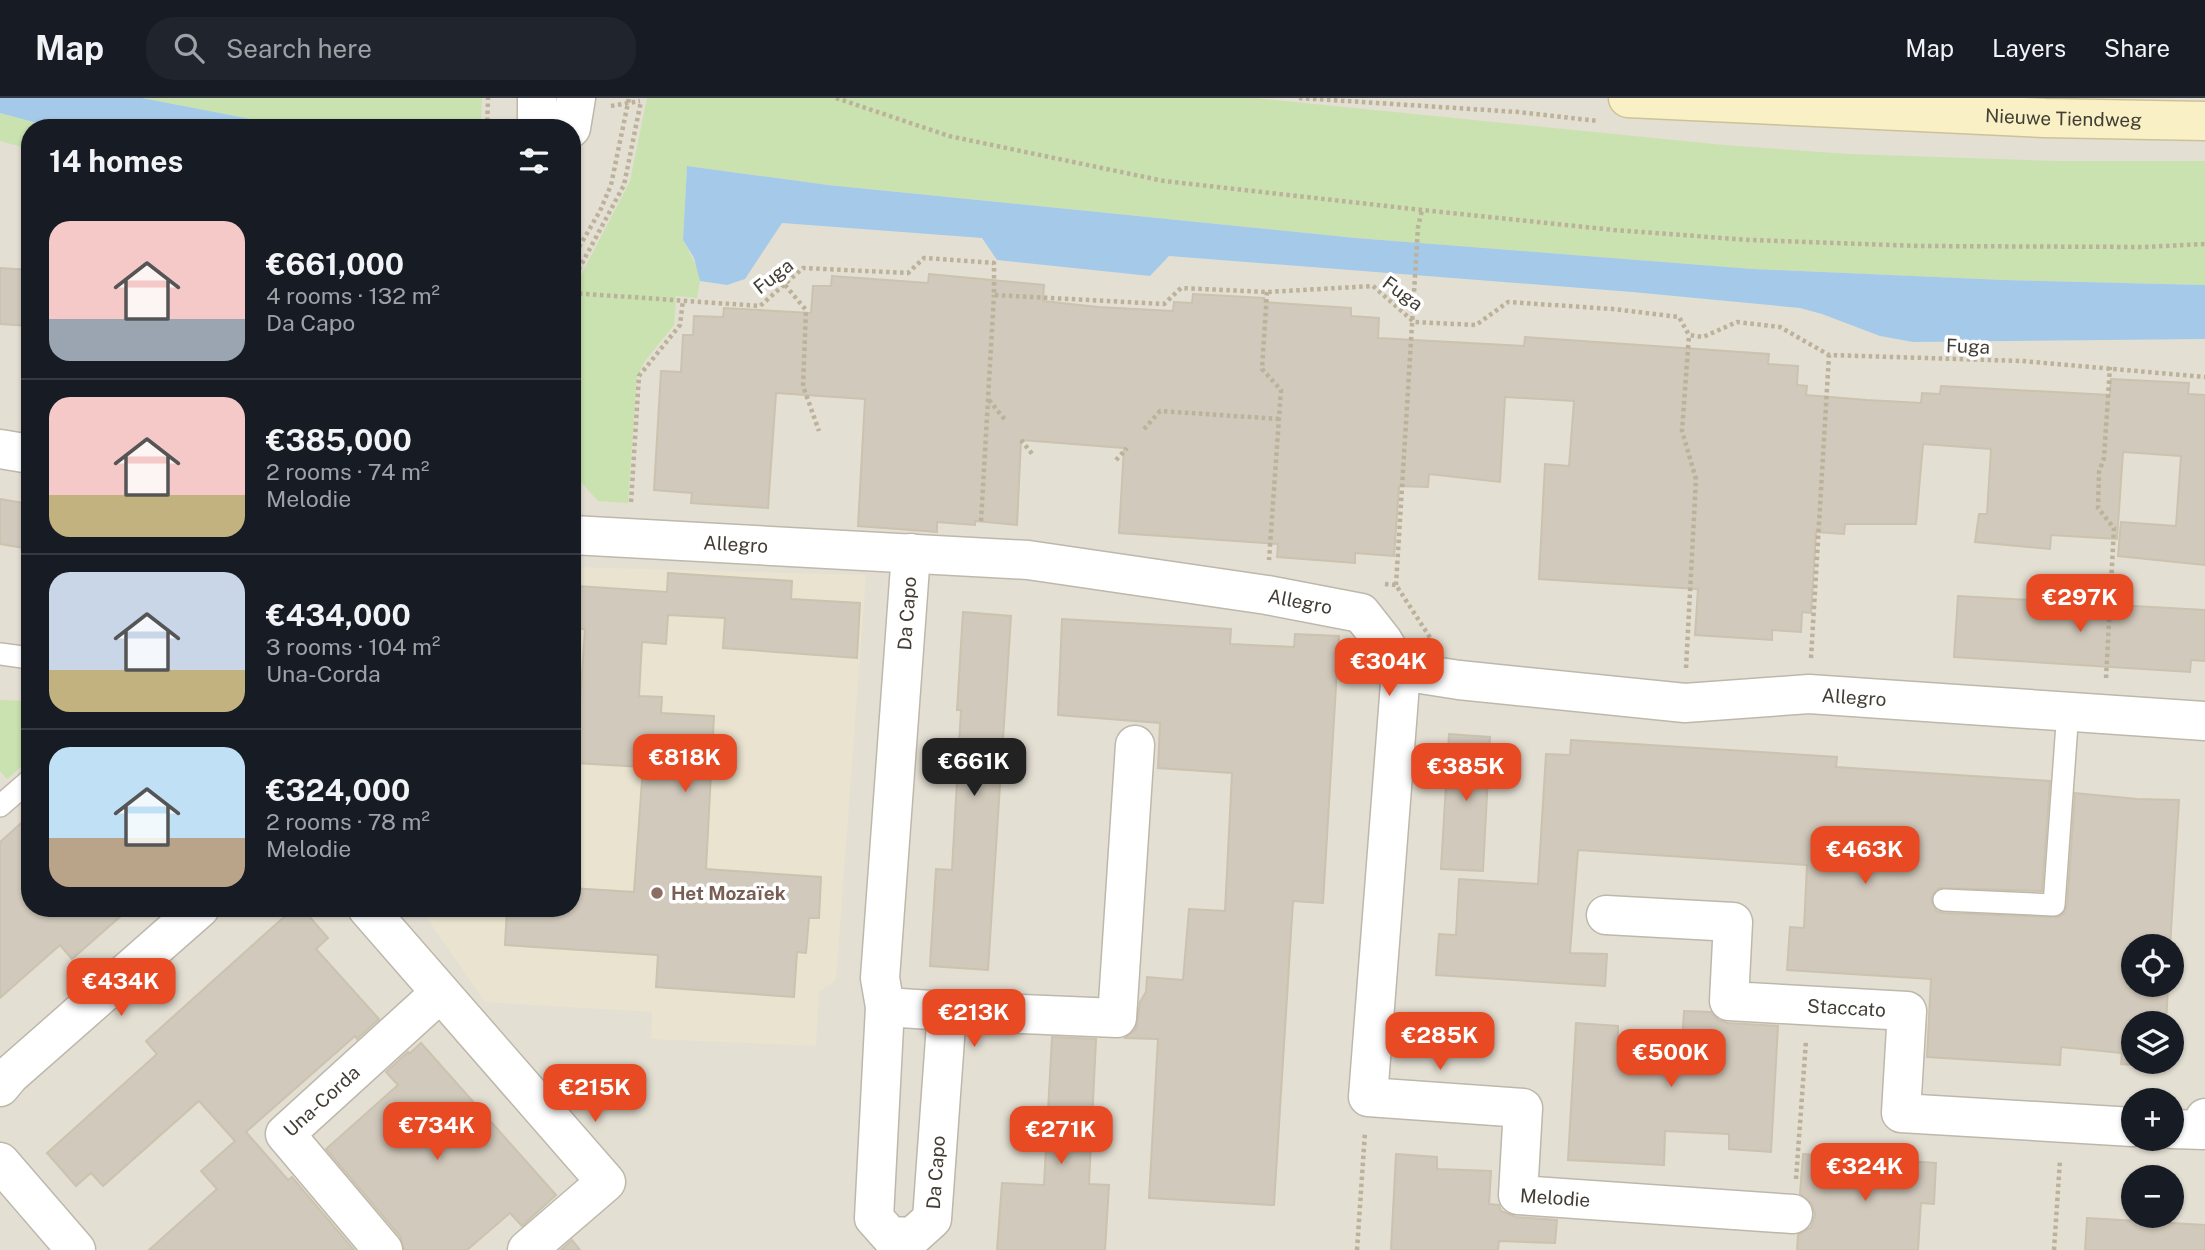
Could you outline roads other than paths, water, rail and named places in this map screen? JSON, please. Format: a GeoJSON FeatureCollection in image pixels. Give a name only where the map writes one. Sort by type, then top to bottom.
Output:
{"type":"FeatureCollection","features":[{"type":"Feature","properties":{"kind":"street"},"geometry":{"type":"LineString","coordinates":[[537,98],[537,119]]}},
{"type":"Feature","properties":{"kind":"street"},"geometry":{"type":"LineString","coordinates":[[572,119],[576,98]]}},
{"type":"Feature","properties":{"kind":"street","name":"Nieuwe Tiendweg"},"geometry":{"type":"LineString","coordinates":[[1628,98],[2045,118],[2205,121]]}},
{"type":"Feature","properties":{"kind":"street"},"geometry":{"type":"LineString","coordinates":[[0,449],[21,452]]}},
{"type":"Feature","properties":{"kind":"street","name":"Allegro"},"geometry":{"type":"LineString","coordinates":[[581,535],[1028,560],[1267,595],[1361,613],[1383,641],[1401,671],[1483,683],[1685,703],[1809,694],[2205,721]]}},
{"type":"Feature","properties":{"kind":"street","name":"Da Capo"},"geometry":{"type":"LineString","coordinates":[[911,553],[880,978],[885,1007],[874,1218],[890,1236],[912,1237],[932,1219],[947,1011]]}},
{"type":"Feature","properties":{"kind":"street","name":"Melodie"},"geometry":{"type":"LineString","coordinates":[[1401,671],[1368,1097],[1523,1108],[1518,1195],[1793,1214]]}},
{"type":"Feature","properties":{"kind":"street"},"geometry":{"type":"LineString","coordinates":[[885,1007],[1117,1018],[1135,745]]}},
{"type":"Feature","properties":{"kind":"street","name":"Staccato"},"geometry":{"type":"LineString","coordinates":[[1606,915],[1733,922],[1729,1001],[1907,1011],[1901,1112],[2121,1125]]}},
{"type":"Feature","properties":{"kind":"street"},"geometry":{"type":"LineString","coordinates":[[0,1087],[10,1075],[190,917]]}},
{"type":"Feature","properties":{"kind":"street"},"geometry":{"type":"LineString","coordinates":[[375,917],[606,1182],[527,1250]]}},
{"type":"Feature","properties":{"kind":"street","name":"Una-Corda"},"geometry":{"type":"LineString","coordinates":[[383,1250],[285,1134],[440,993]]}},
{"type":"Feature","properties":{"kind":"street"},"geometry":{"type":"LineString","coordinates":[[2184,1129],[2204,1130],[2205,1118]]}},
{"type":"Feature","properties":{"kind":"street"},"geometry":{"type":"LineString","coordinates":[[4,1175],[76,1250]]}},
{"type":"Feature","properties":{"kind":"lane"},"geometry":{"type":"LineString","coordinates":[[0,654],[21,657]]}},
{"type":"Feature","properties":{"kind":"lane"},"geometry":{"type":"LineString","coordinates":[[1944,901],[2054,905],[2086,711]]}},
{"type":"Feature","properties":{"kind":"lane"},"geometry":{"type":"LineString","coordinates":[[0,806],[21,788]]}},
{"type":"Feature","properties":{"kind":"water"},"geometry":{"type":"Polygon","coordinates":[[[0,98],[142,98],[250,119],[22,119],[0,113],[0,98]]]}},
{"type":"Feature","properties":{"kind":"water"},"geometry":{"type":"Polygon","coordinates":[[[687,166],[828,185],[1356,238],[1753,269],[2004,280],[2205,285],[2205,339],[1913,342],[1880,336],[1800,308],[1632,292],[1169,256],[1150,276],[997,260],[982,238],[782,223],[745,279],[727,285],[700,281],[694,258],[683,240],[687,166]]]}},
{"type":"Feature","properties":{"kind":"place","name":"Het Mozaïek"},"geometry":{"type":"Point","coordinates":[657,893]}}]}
